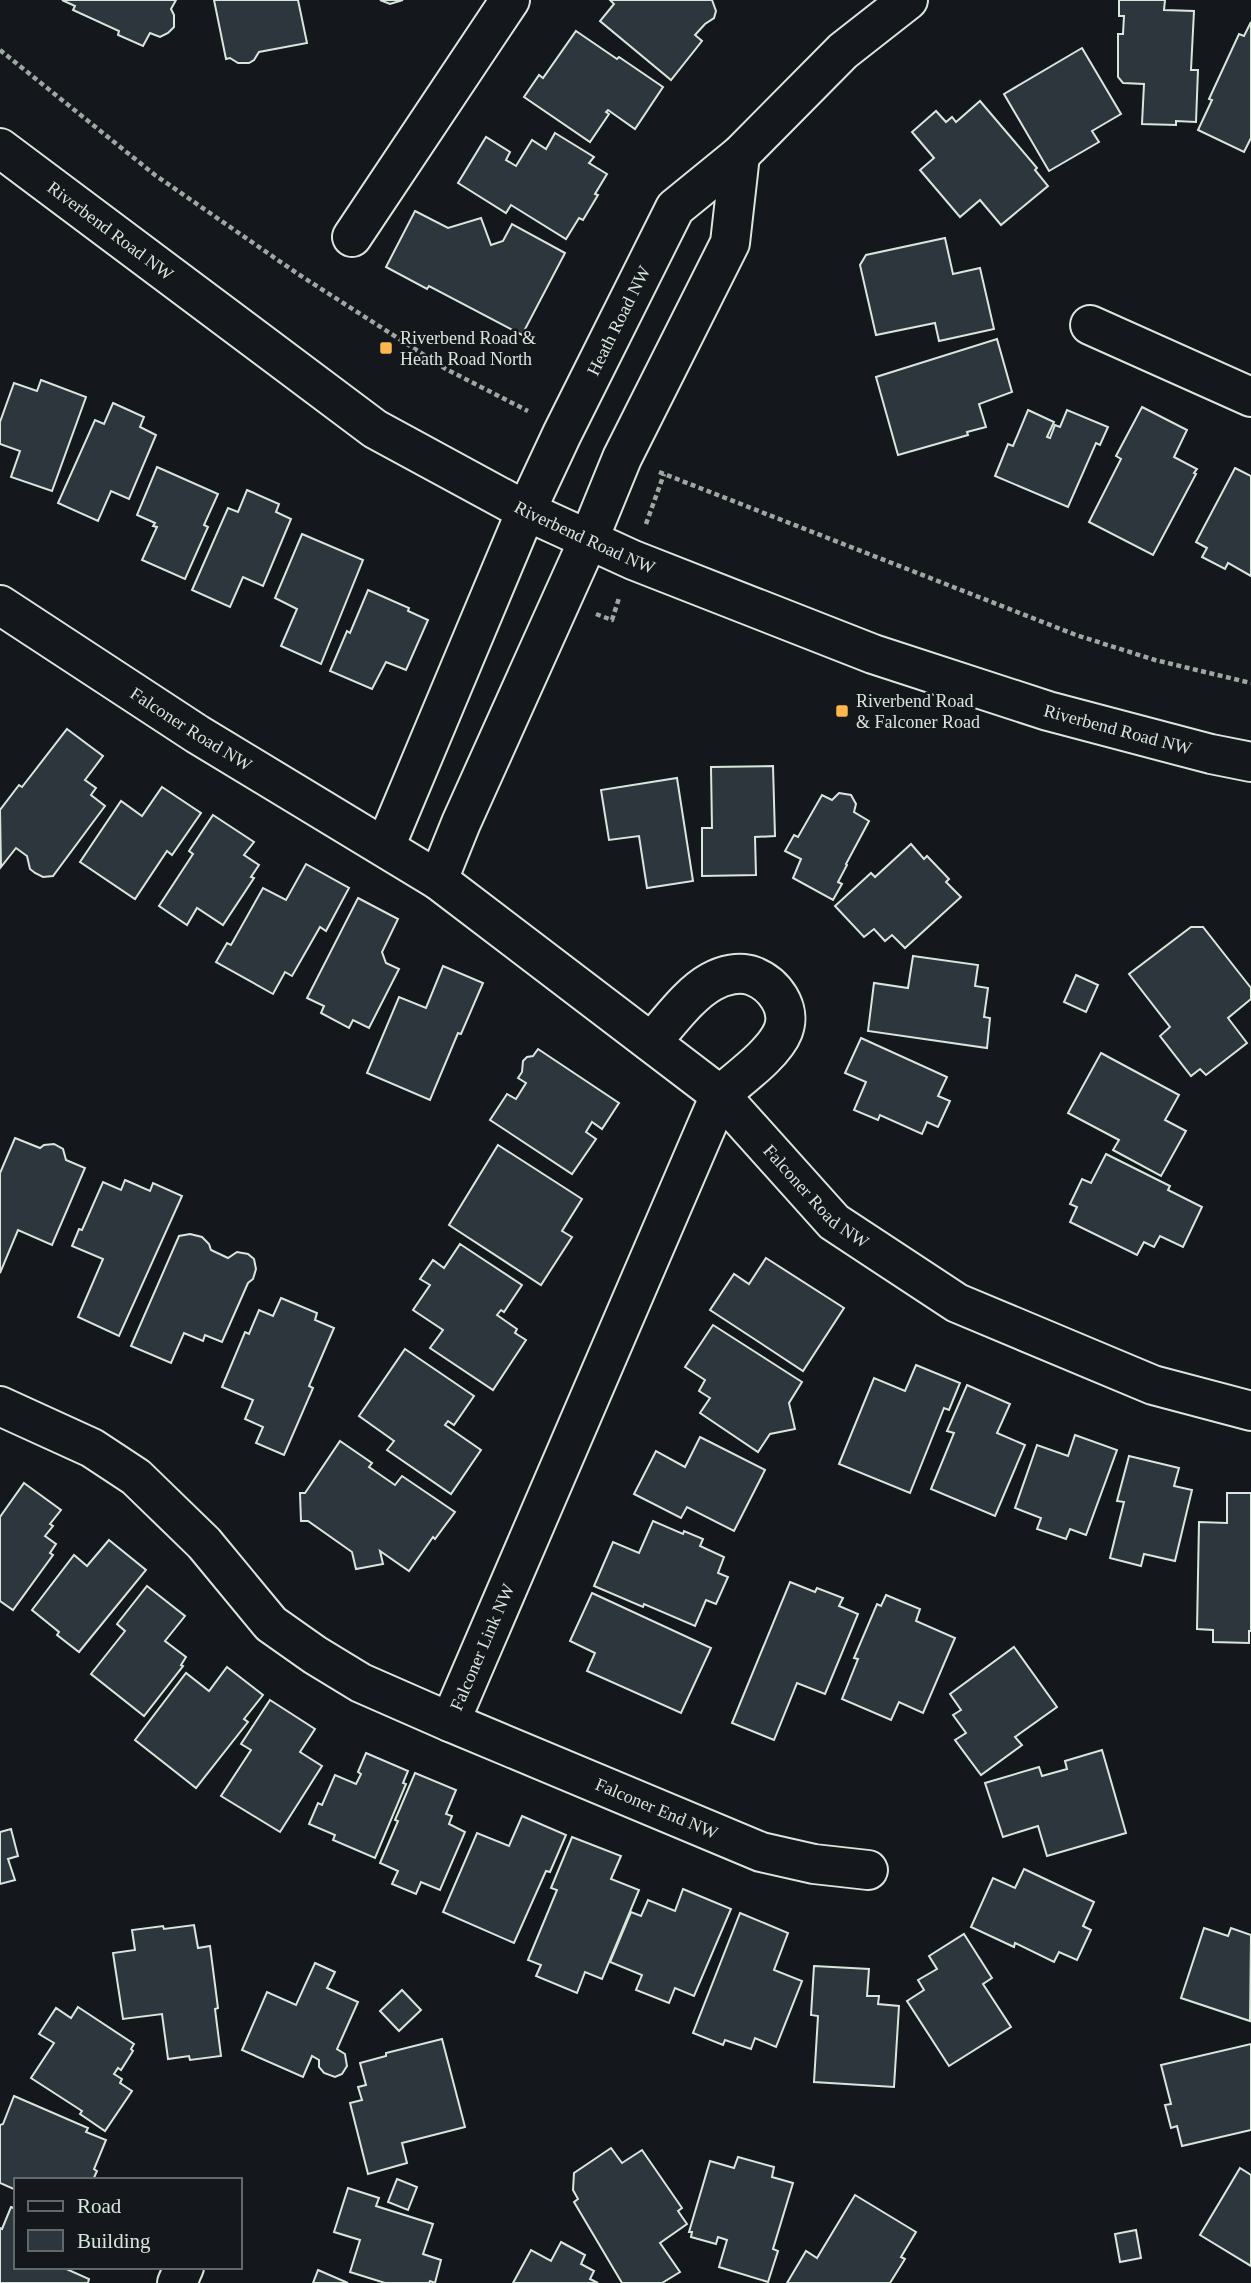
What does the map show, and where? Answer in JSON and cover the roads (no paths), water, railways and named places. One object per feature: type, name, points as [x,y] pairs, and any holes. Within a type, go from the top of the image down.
[{"type":"street","points":[[352,237],[510,0]]},
{"type":"street","name":"Heath Road NW","points":[[526,511],[676,208],[740,155],[843,51],[908,0]]},
{"type":"street","name":"Riverbend Road NW","points":[[0,148],[375,429],[526,511],[588,541],[873,653],[1073,717],[1251,762]]},
{"type":"street","points":[[438,880],[588,541],[622,457],[730,243],[740,155]]},
{"type":"street","points":[[1090,325],[1251,397]]},
{"type":"street","points":[[385,846],[526,511]]},
{"type":"street","name":"Falconer Road NW","points":[[0,605],[197,734],[438,880],[719,1095],[834,1222],[957,1303],[1153,1385],[1251,1411]]},
{"type":"street","points":[[651,1042],[710,982],[731,974],[752,976],[775,991],[785,1007],[784,1029],[774,1045],[719,1095]]},
{"type":"street","name":"Falconer Link NW","points":[[0,1406],[92,1448],[136,1477],[204,1543],[271,1624],[360,1683],[450,1722],[719,1095]]},
{"type":"street","name":"Falconer End NW","points":[[450,1722],[761,1853],[814,1864],[868,1870]]},
{"type":"place","name":"Riverbend Road & Heath Road North","points":[[386,348]]},
{"type":"place","name":"Riverbend Road & Falconer Road","points":[[842,711]]}]
